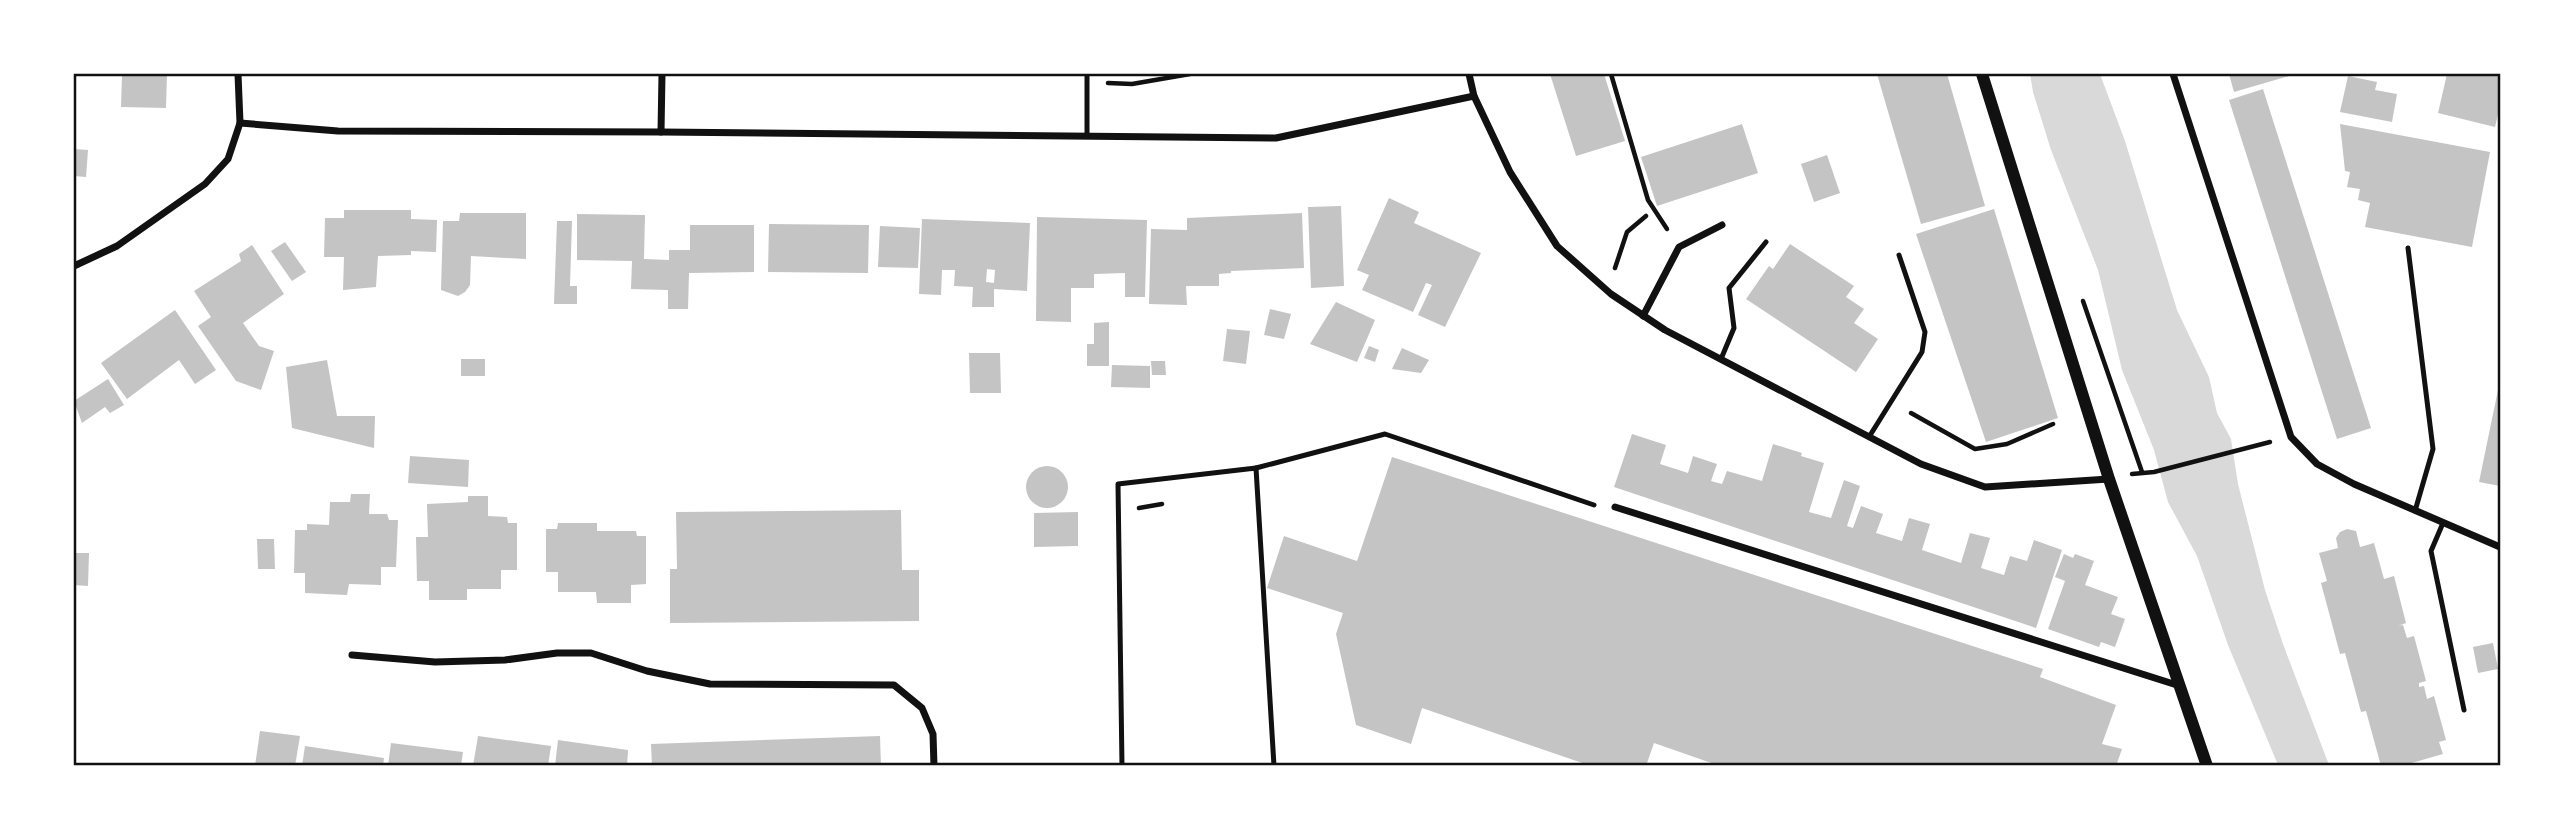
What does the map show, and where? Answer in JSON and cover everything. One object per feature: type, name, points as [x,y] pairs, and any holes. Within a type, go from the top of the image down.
[{"type":"street","points":[[74,266],[117,246],[205,184],[228,159],[240,123],[238,74]]},
{"type":"street","points":[[661,132],[662,74]]},
{"type":"street","points":[[1469,74],[1474,96],[1510,172],[1557,246],[1611,294],[1643,316],[1869,438],[1921,464],[1985,487],[2109,479]]},
{"type":"street","points":[[1982,74],[2109,479],[2207,765]]},
{"type":"street","points":[[2173,74],[2291,437],[2317,464],[2415,512],[2501,547]]},
{"type":"street","points":[[240,123],[338,131],[1276,138],[1474,96]]},
{"type":"street","points":[[1643,316],[1679,247],[1722,225]]},
{"type":"street","points":[[1615,507],[2181,686]]},
{"type":"street","points":[[352,655],[435,662],[592,653],[647,671],[710,684],[894,685],[922,708],[933,734],[934,765]]},
{"type":"lane","points":[[1087,74],[1087,136]]},
{"type":"lane","points":[[1721,359],[1734,328],[1730,288],[1766,242]]},
{"type":"lane","points":[[2408,248],[2432,449],[2415,512]]},
{"type":"lane","points":[[1869,438],[1922,352],[1925,332],[1899,255]]},
{"type":"lane","points":[[1122,765],[1118,484],[1256,468],[1385,435],[1594,505]]},
{"type":"lane","points":[[1256,468],[1274,765]]},
{"type":"lane","points":[[2443,523],[2431,551],[2464,710]]},
{"type":"path","points":[[1087,81],[1132,84],[1190,74]]},
{"type":"path","points":[[1611,74],[1648,200],[1679,247]]},
{"type":"path","points":[[1615,268],[1627,232],[1646,216]]},
{"type":"path","points":[[2116,393],[2142,472]]},
{"type":"path","points":[[1892,402],[1975,449],[2007,444],[2053,424]]},
{"type":"path","points":[[2154,472],[2262,444]]},
{"type":"path","points":[[1118,511],[1173,503]]},
{"type":"shaded area","points":[[2030,74],[2100,74],[2125,141],[2177,310],[2209,377],[2217,413],[2231,439],[2238,484],[2265,590],[2329,765],[2278,765],[2228,645],[2197,556],[2168,502],[2154,450],[2122,370],[2098,270],[2051,150]]},
{"type":"building","points":[[122,74],[167,74],[166,108],[121,107]]},
{"type":"building","points":[[1550,74],[1604,74],[1625,141],[1576,156]]},
{"type":"building","points":[[1877,74],[1947,74],[1985,206],[1921,224]]},
{"type":"building","points":[[2229,74],[2296,74],[2234,92]]},
{"type":"building","points":[[2447,74],[2500,74],[2500,106],[2495,127],[2438,113]]},
{"type":"building","points":[[2348,76],[2377,82],[2375,90],[2397,94],[2392,122],[2340,112]]},
{"type":"building","points":[[2263,89],[2371,428],[2337,439],[2229,100]]},
{"type":"building","points":[[1742,124],[1758,173],[1657,206],[1641,157]]},
{"type":"building","points":[[2340,124],[2490,152],[2472,247],[2365,227],[2370,203],[2358,200],[2360,189],[2347,187],[2350,172],[2345,171]]},
{"type":"building","points":[[74,149],[88,150],[86,177],[74,176]]},
{"type":"building","points":[[1827,155],[1840,193],[1814,202],[1801,164]]},
{"type":"building","points":[[1389,198],[1419,212],[1414,223],[1481,253],[1445,327],[1418,315],[1432,285],[1426,283],[1413,312],[1362,290],[1369,275],[1357,270]]},
{"type":"building","points":[[1341,206],[1344,286],[1311,288],[1308,207]]},
{"type":"building","points":[[1994,209],[2058,418],[1986,442],[1916,234]]},
{"type":"building","points":[[344,210],[411,210],[411,219],[437,220],[436,252],[411,251],[411,255],[378,256],[376,287],[343,290],[344,257],[324,257],[325,218],[344,218]]},
{"type":"building","points":[[460,213],[526,213],[526,259],[471,256],[470,285],[458,296],[441,290],[443,221],[459,221]]},
{"type":"building","points":[[1302,213],[1304,268],[1231,271],[1219,274],[1219,286],[1186,286],[1187,305],[1149,304],[1151,229],[1187,230],[1187,218]]},
{"type":"building","points":[[577,214],[645,215],[644,259],[669,260],[669,250],[690,250],[690,225],[754,225],[754,272],[689,273],[688,309],[668,309],[668,290],[631,289],[632,261],[577,260]]},
{"type":"building","points":[[1037,217],[1147,220],[1145,297],[1125,297],[1125,273],[1094,274],[1094,288],[1071,288],[1071,322],[1036,321]]},
{"type":"building","points":[[922,219],[1030,223],[1027,291],[994,289],[994,307],[972,307],[973,287],[954,286],[955,270],[942,270],[941,295],[919,294]],"holes":[[[987,269],[995,270],[994,283],[986,282]]]},
{"type":"building","points":[[557,221],[572,221],[570,286],[577,286],[577,304],[554,304]]},
{"type":"building","points":[[769,224],[869,225],[868,273],[768,272]]},
{"type":"building","points":[[880,226],[920,228],[918,268],[878,267]]},
{"type":"building","points":[[285,242],[306,272],[292,281],[271,251]]},
{"type":"building","points":[[1790,244],[1854,286],[1846,297],[1864,309],[1854,323],[1878,339],[1856,372],[1746,299],[1769,266],[1773,269]]},
{"type":"building","points":[[252,245],[284,294],[243,323],[259,346],[274,351],[261,390],[236,381],[198,326],[211,317],[194,291],[241,261],[239,254]]},
{"type":"building","points":[[1336,302],[1375,320],[1357,362],[1310,344]]},
{"type":"building","points":[[1270,309],[1291,314],[1284,339],[1264,335]]},
{"type":"building","points":[[175,310],[216,370],[195,384],[179,360],[127,399],[101,363]]},
{"type":"building","points":[[1109,322],[1109,366],[1087,366],[1087,344],[1094,344],[1094,323]]},
{"type":"building","points":[[1227,329],[1250,331],[1246,364],[1223,361]]},
{"type":"building","points":[[1369,346],[1379,350],[1375,362],[1364,358]]},
{"type":"building","points":[[1402,348],[1429,360],[1421,373],[1392,369]]},
{"type":"building","points":[[969,353],[1000,353],[1001,393],[970,393]]},
{"type":"building","points":[[461,359],[485,359],[485,376],[461,376]]},
{"type":"building","points":[[327,360],[337,416],[375,416],[374,448],[292,428],[286,367]]},
{"type":"building","points":[[1151,361],[1165,361],[1166,375],[1152,375]]},
{"type":"building","points":[[1112,365],[1150,366],[1150,388],[1111,387]]},
{"type":"building","points":[[108,379],[124,405],[110,413],[105,407],[82,423],[74,401]]},
{"type":"building","points":[[2500,385],[2500,486],[2479,482]]},
{"type":"building","points":[[1632,434],[1666,445],[1660,464],[1688,473],[1693,456],[1717,464],[1711,481],[1722,484],[1727,471],[1762,481],[1773,444],[1802,453],[1801,456],[1824,463],[1809,512],[1831,518],[1844,480],[1860,486],[1847,526],[1853,528],[1861,506],[1883,514],[1876,533],[1902,541],[1909,518],[1930,524],[1922,550],[1961,563],[1970,533],[1990,538],[1981,568],[2004,575],[2010,556],[2027,561],[2034,540],[2062,550],[2036,628],[1614,487]]},
{"type":"building","points":[[410,456],[469,460],[468,487],[408,483]]},
{"type":"building","points":[[1392,457],[2043,669],[2040,677],[2116,705],[2102,744],[2122,749],[2116,766],[1720,766],[1654,743],[1646,766],[1591,766],[1422,708],[1411,744],[1356,725],[1336,634],[1343,613],[1267,588],[1284,536],[1357,561]]},
{"type":"building","points":[[1047,466],[1062,472],[1068,487],[1062,502],[1047,508],[1032,502],[1026,487],[1032,472]]},
{"type":"building","points":[[351,494],[370,494],[369,514],[387,514],[389,520],[398,520],[396,567],[381,567],[381,585],[349,584],[347,595],[305,593],[305,573],[294,573],[295,530],[307,530],[307,524],[329,525],[330,502],[350,502]]},
{"type":"building","points":[[468,496],[488,496],[488,516],[507,517],[508,523],[517,523],[517,570],[501,570],[501,589],[467,589],[467,600],[429,600],[429,581],[417,581],[416,537],[428,537],[427,504],[468,502]]},
{"type":"building","points":[[901,510],[902,570],[919,570],[919,621],[670,623],[670,569],[677,569],[676,512]]},
{"type":"building","points":[[1078,512],[1078,546],[1034,547],[1034,513]]},
{"type":"building","points":[[558,523],[597,523],[597,531],[636,531],[637,536],[646,536],[646,584],[631,585],[631,603],[597,603],[596,592],[558,592],[558,572],[546,572],[546,529],[557,529]]},
{"type":"building","points":[[2347,529],[2356,531],[2360,547],[2374,543],[2384,579],[2394,576],[2406,623],[2398,626],[2403,625],[2407,638],[2414,636],[2426,681],[2419,683],[2419,687],[2424,686],[2427,699],[2434,696],[2446,740],[2439,742],[2443,754],[2401,766],[2381,766],[2366,711],[2361,712],[2345,653],[2340,654],[2321,583],[2327,581],[2319,553],[2338,548],[2336,538],[2340,532]]},
{"type":"building","points":[[257,539],[274,539],[275,569],[258,569]]},
{"type":"building","points":[[74,553],[89,553],[88,586],[74,585]]},
{"type":"building","points":[[2064,554],[2073,558],[2075,554],[2094,561],[2085,585],[2118,597],[2111,614],[2125,619],[2115,647],[2101,642],[2099,647],[2048,629],[2065,581],[2055,577]]},
{"type":"building","points":[[2493,643],[2498,669],[2478,673],[2473,647]]},
{"type":"building","points":[[260,731],[300,736],[295,766],[255,766]]},
{"type":"building","points":[[478,736],[551,746],[548,766],[473,766]]},
{"type":"building","points":[[880,736],[881,766],[652,766],[651,744]]},
{"type":"building","points":[[558,740],[628,750],[627,766],[555,766]]},
{"type":"building","points":[[391,743],[463,752],[461,766],[388,766]]},
{"type":"building","points":[[305,746],[384,758],[383,766],[302,766]]}]
